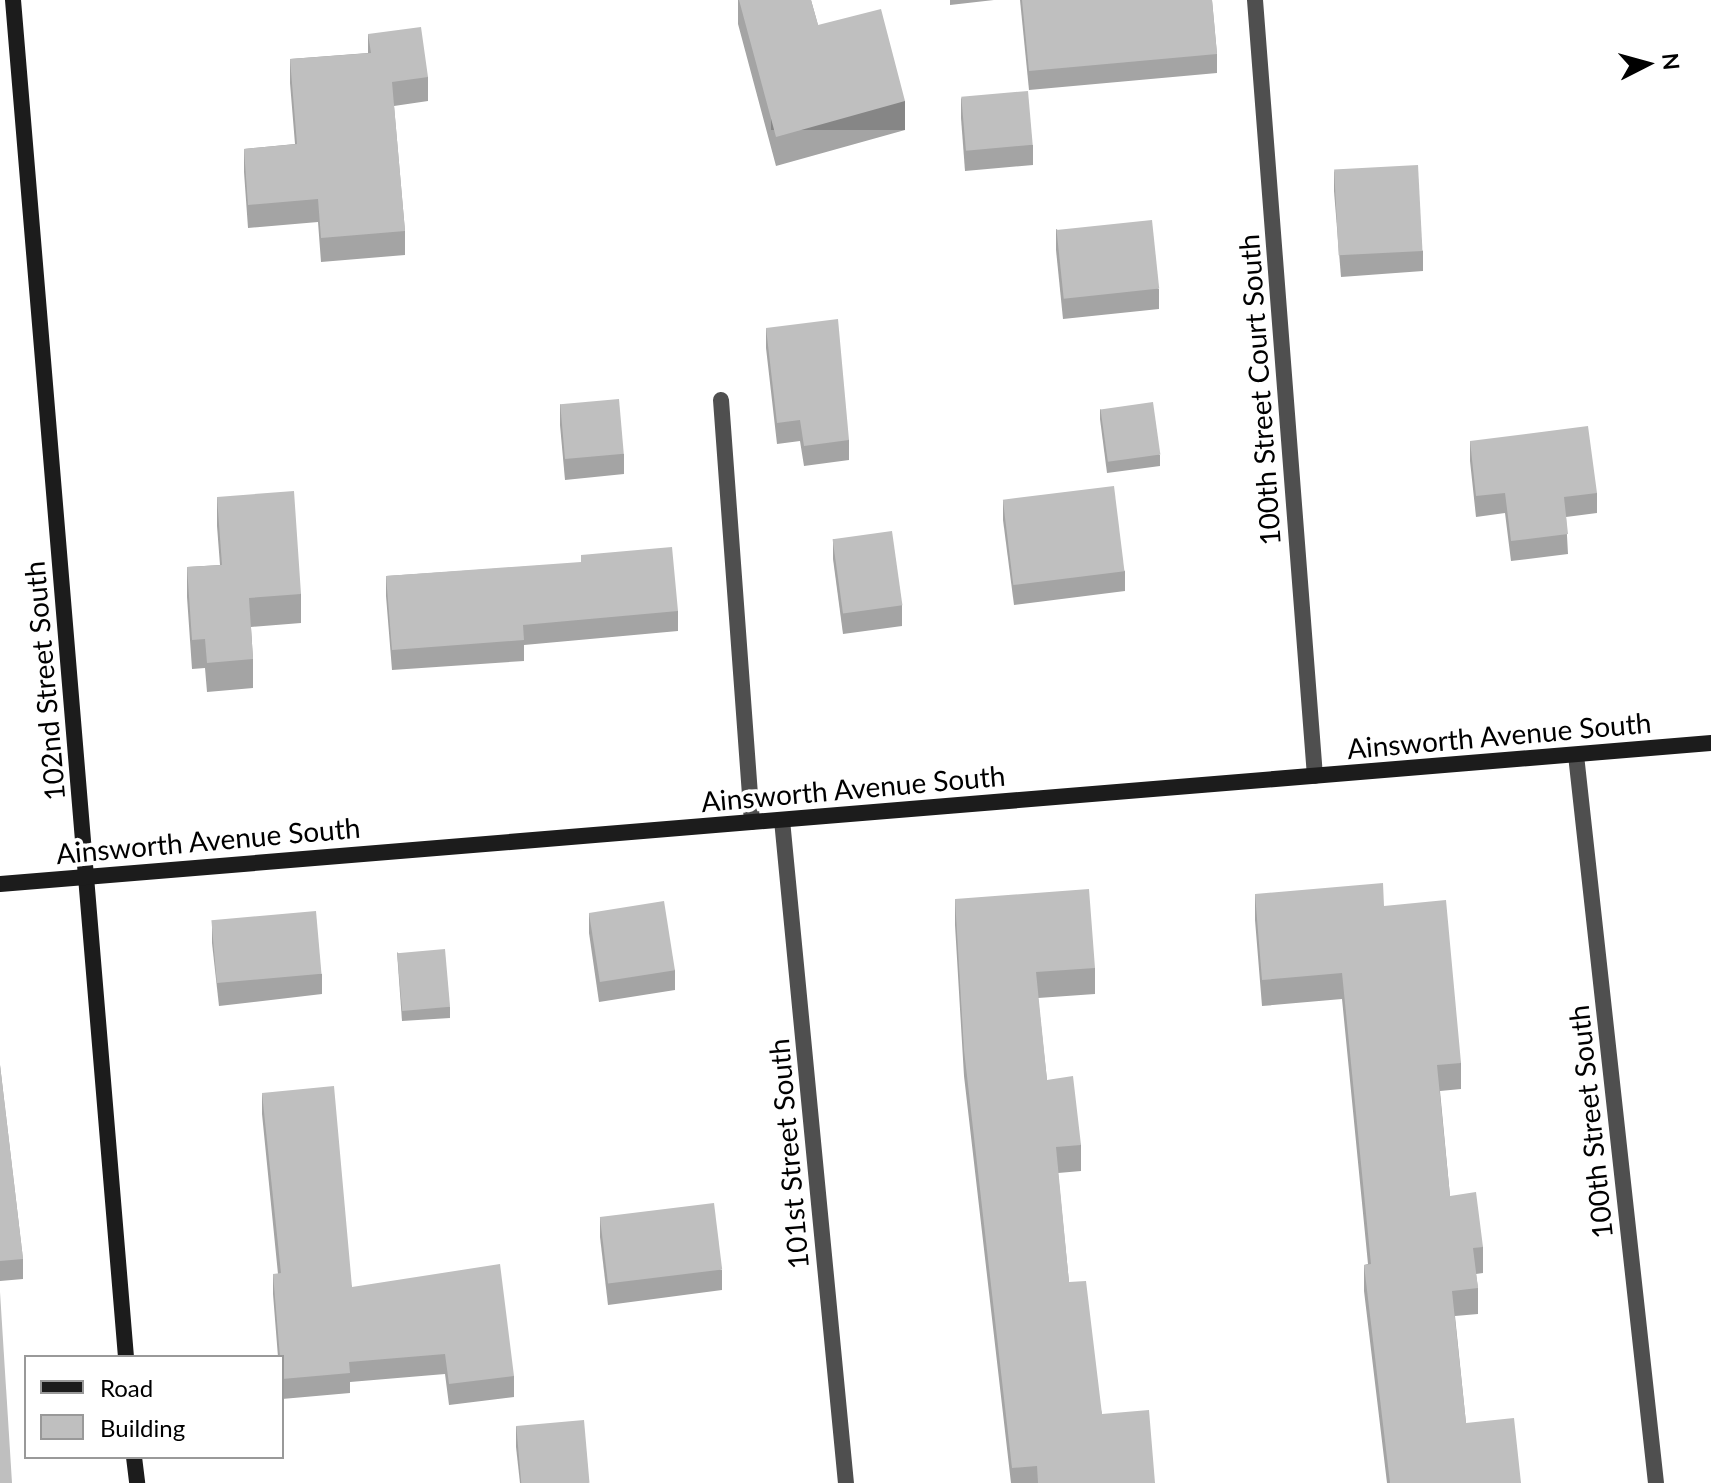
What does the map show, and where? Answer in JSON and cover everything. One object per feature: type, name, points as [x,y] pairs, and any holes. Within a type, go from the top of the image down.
[{"type":"street","name":"102nd Street South","points":[[13,0],[126,1355]]},
{"type":"street","name":"100th Street Court South","points":[[1255,0],[1315,776]]},
{"type":"street","points":[[721,400],[752,822]]},
{"type":"street","name":"Ainsworth Avenue South","points":[[0,884],[1711,743]]},
{"type":"street","name":"100th Street South","points":[[1576,755],[1656,1483]]},
{"type":"street","name":"101st Street South","points":[[782,820],[846,1483]]},
{"type":"street","points":[[134,1459],[137,1483]]},
{"type":"building","points":[[739,0],[811,0],[818,25],[881,9],[905,101],[776,137]]},
{"type":"building","points":[[1022,0],[1212,0],[1217,54],[1029,71]]},
{"type":"building","points":[[421,27],[428,77],[392,82],[405,231],[321,238],[318,199],[248,205],[244,149],[297,144],[290,59],[371,53],[368,34]]},
{"type":"building","points":[[1028,91],[1033,145],[966,151],[961,97]]},
{"type":"building","points":[[1418,165],[1423,251],[1339,255],[1334,169]]},
{"type":"building","points":[[1152,220],[1159,289],[1064,299],[1057,230]]},
{"type":"building","points":[[838,319],[849,440],[804,446],[800,420],[777,423],[766,328]]},
{"type":"building","points":[[619,399],[624,454],[565,459],[560,404]]},
{"type":"building","points":[[1153,402],[1160,454],[1108,462],[1101,409]]},
{"type":"building","points":[[1588,426],[1597,493],[1564,497],[1568,534],[1511,541],[1505,493],[1476,496],[1470,441]]},
{"type":"building","points":[[1114,486],[1124,571],[1013,585],[1003,500]]},
{"type":"building","points":[[294,491],[301,594],[249,598],[253,659],[207,663],[205,639],[192,640],[187,567],[222,565],[217,497]]},
{"type":"building","points":[[892,531],[902,605],[843,614],[833,539]]},
{"type":"building","points":[[672,547],[678,611],[523,625],[524,640],[392,650],[386,576],[581,562],[581,555]]},
{"type":"building","points":[[1383,883],[1384,906],[1446,900],[1461,1063],[1437,1065],[1450,1196],[1476,1192],[1483,1247],[1473,1248],[1478,1288],[1452,1291],[1466,1423],[1514,1418],[1521,1483],[1390,1483],[1364,1265],[1371,1264],[1342,973],[1262,980],[1255,894]]},
{"type":"building","points":[[1089,889],[1095,968],[1036,972],[1047,1080],[1073,1076],[1081,1145],[1056,1147],[1069,1282],[1086,1281],[1102,1414],[1149,1410],[1155,1483],[1038,1483],[1037,1466],[1012,1468],[964,1050],[955,899]]},
{"type":"building","points":[[664,901],[675,970],[600,982],[589,913]]},
{"type":"building","points":[[316,911],[321,974],[217,983],[211,920]]},
{"type":"building","points":[[445,949],[450,1007],[402,1011],[397,953]]},
{"type":"building","points":[[0,1065],[23,1259],[0,1261]]},
{"type":"building","points":[[334,1086],[352,1287],[500,1264],[514,1376],[449,1384],[445,1354],[349,1362],[350,1373],[284,1379],[284,1355],[280,1355],[273,1274],[281,1273],[262,1093]]},
{"type":"building","points":[[714,1203],[722,1270],[608,1284],[600,1217]]},
{"type":"building","points":[[0,1292],[12,1483],[0,1483]]},
{"type":"building","points":[[584,1420],[589,1483],[521,1483],[516,1426]]}]
